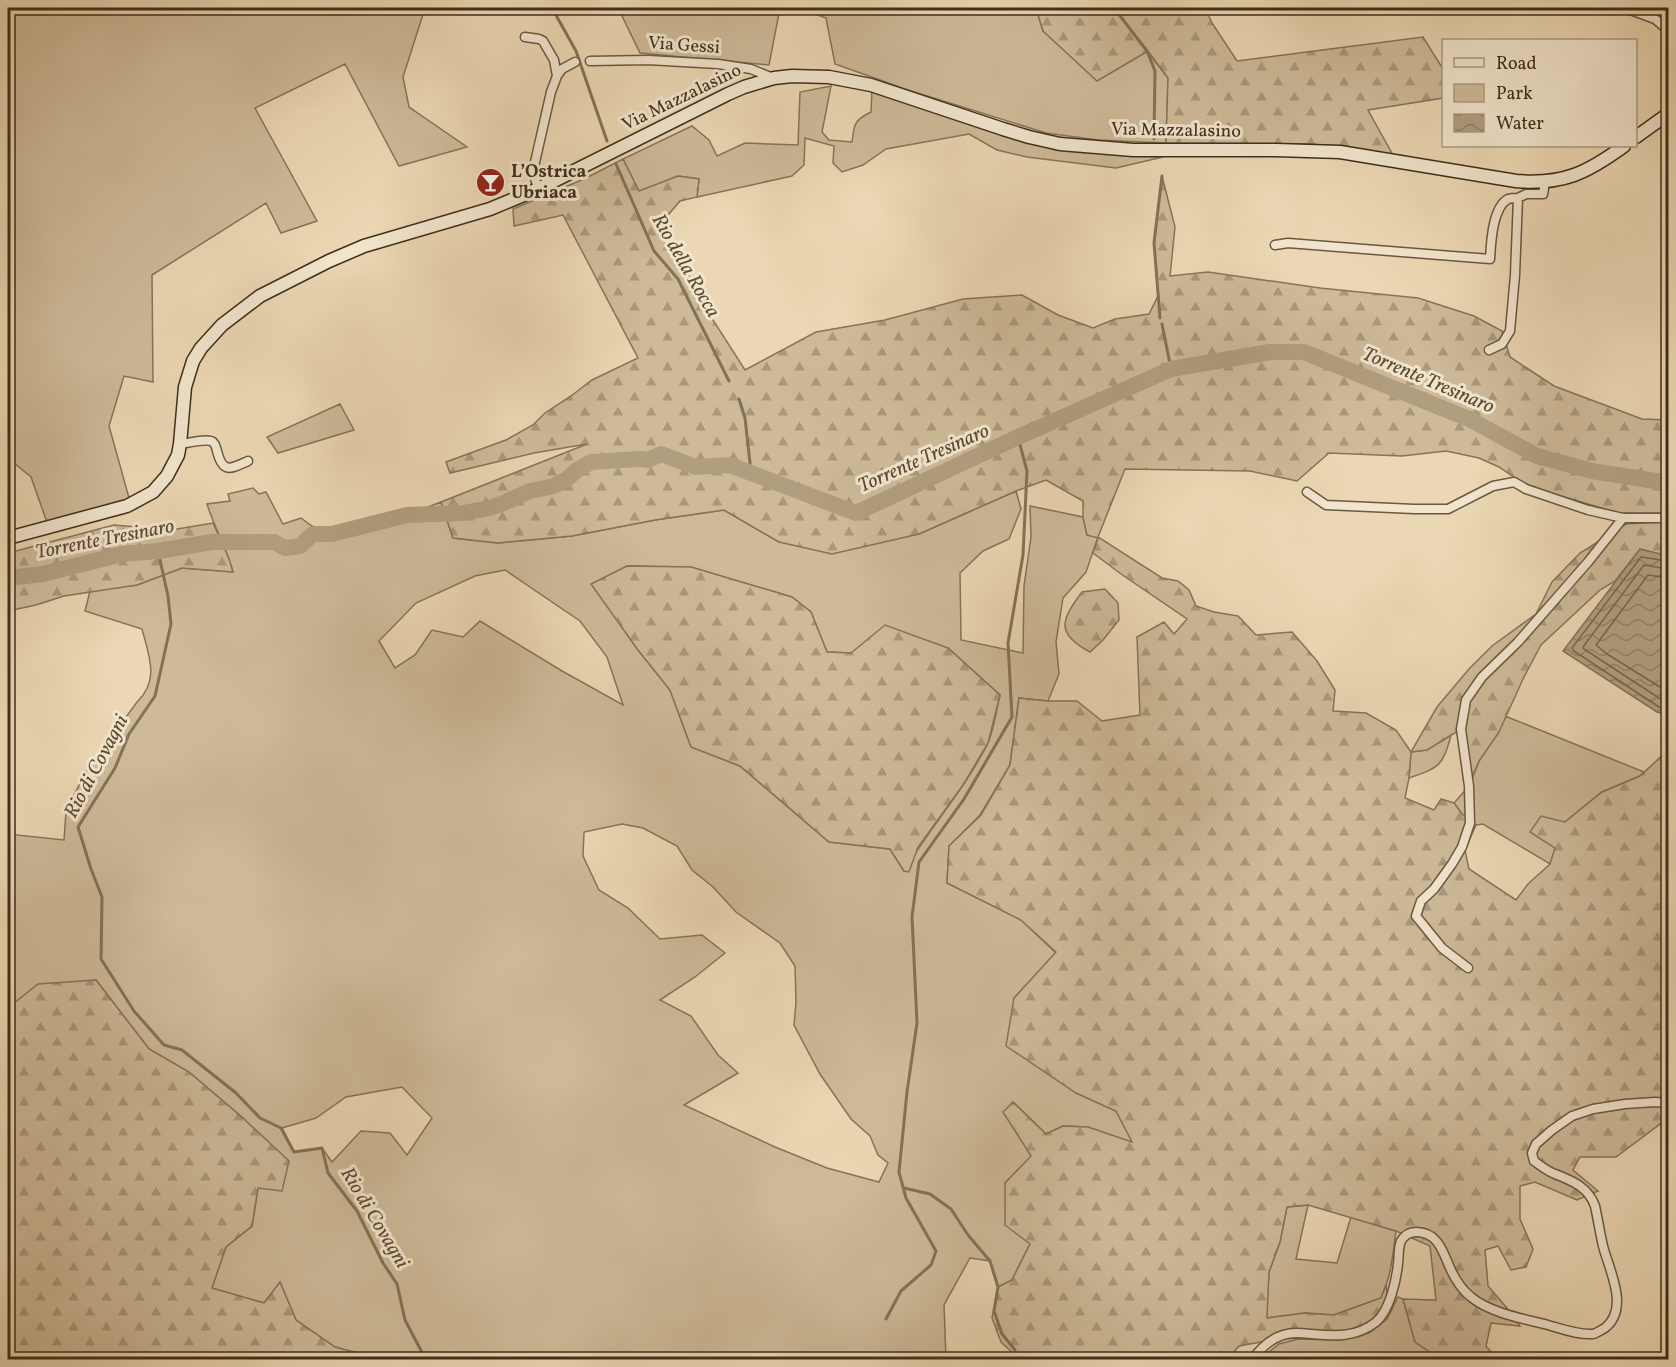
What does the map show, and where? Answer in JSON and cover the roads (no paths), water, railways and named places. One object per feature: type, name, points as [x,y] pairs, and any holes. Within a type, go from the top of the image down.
[{"type":"main road","name":"Via Mazzalasino","points":[[8,538],[103,514],[136,502],[153,492],[174,465],[180,444],[185,387],[193,361],[201,348],[222,325],[260,297],[364,246],[490,209],[538,189],[728,94],[774,78],[829,76],[871,85],[1012,132],[1070,145],[1133,150],[1340,152],[1516,181],[1545,182],[1566,178],[1589,169],[1622,147]]},
{"type":"main road","points":[[1637,136],[1668,114]]},
{"type":"street","points":[[1625,8],[1655,19],[1668,30]]},
{"type":"street","points":[[525,37],[543,41],[554,60],[557,75]]},
{"type":"street","name":"Via Gessi","points":[[591,61],[648,60],[718,64],[751,69],[774,78]]},
{"type":"street","points":[[538,189],[533,171],[551,92],[557,75],[562,69],[575,62]]},
{"type":"street","points":[[1275,245],[1288,243],[1490,259],[1494,224],[1501,207],[1509,199],[1526,194],[1543,194],[1545,182]]},
{"type":"street","points":[[1489,350],[1502,344],[1510,331],[1518,198]]},
{"type":"street","points":[[180,444],[207,440],[213,442],[226,468],[231,469],[248,461]]},
{"type":"street","points":[[1307,492],[1326,505],[1414,509],[1448,508],[1493,486],[1514,482],[1526,489],[1588,510],[1623,518],[1668,518]]},
{"type":"street","points":[[1468,968],[1442,948],[1416,916],[1420,901],[1434,889],[1452,864],[1470,823],[1469,786],[1461,729],[1466,700],[1482,677],[1518,642],[1623,518]]},
{"type":"street","points":[[1252,1359],[1265,1345],[1282,1335],[1294,1333],[1349,1335],[1377,1321],[1386,1309],[1394,1286],[1401,1242],[1405,1236],[1415,1232],[1428,1233],[1438,1243],[1446,1254],[1458,1283],[1473,1299],[1498,1310],[1562,1329],[1593,1334],[1608,1326],[1614,1317],[1617,1298],[1595,1206],[1581,1186],[1534,1161],[1533,1148],[1552,1130],[1582,1112],[1643,1102],[1668,1103]]},
{"type":"water","points":[[1640,549],[1668,556],[1668,715],[1657,712],[1563,651]]},
{"type":"waterway","name":"Rio della Rocca","points":[[552,8],[576,51],[607,141]]},
{"type":"waterway","points":[[1114,8],[1147,51],[1155,71],[1154,139]]},
{"type":"waterway","name":"Rio della Rocca","points":[[616,164],[654,251],[678,279],[729,381]]},
{"type":"waterway","points":[[1160,318],[1154,243],[1162,176]]},
{"type":"waterway","points":[[1162,324],[1171,369]]},
{"type":"waterway","name":"Torrente Tresinaro","points":[[8,578],[43,574],[122,554],[212,542],[274,542],[285,548],[300,546],[313,534],[332,534],[407,515],[463,513],[490,508],[530,491],[554,486],[591,462],[648,460],[661,454],[696,467],[730,465],[856,513],[1171,369],[1270,352],[1304,352],[1469,419],[1537,456],[1592,471],[1668,483]]},
{"type":"waterway","name":"Rio della Rocca","points":[[739,399],[745,418],[751,472]]},
{"type":"waterway","points":[[886,1319],[901,1291],[931,1265],[936,1251],[906,1198],[899,1172],[917,1023],[912,917],[919,862],[964,799],[1012,717],[1008,643],[1023,555],[1027,471],[1018,437]]},
{"type":"waterway","name":"Rio di Covagni","points":[[158,551],[168,596],[171,624],[155,696],[129,734],[115,768],[78,827],[102,897],[101,959],[134,1011],[164,1045],[182,1050],[236,1093],[260,1118],[281,1128],[294,1152],[322,1148],[328,1173],[357,1211],[383,1263],[397,1284],[405,1320],[426,1360]]},
{"type":"waterway","points":[[904,1188],[930,1194],[951,1209],[968,1235],[990,1261],[998,1287],[994,1311],[1002,1334],[1015,1350]]},
{"type":"place","name":"L’Ostrica Ubriaca","points":[[490,182]]}]
